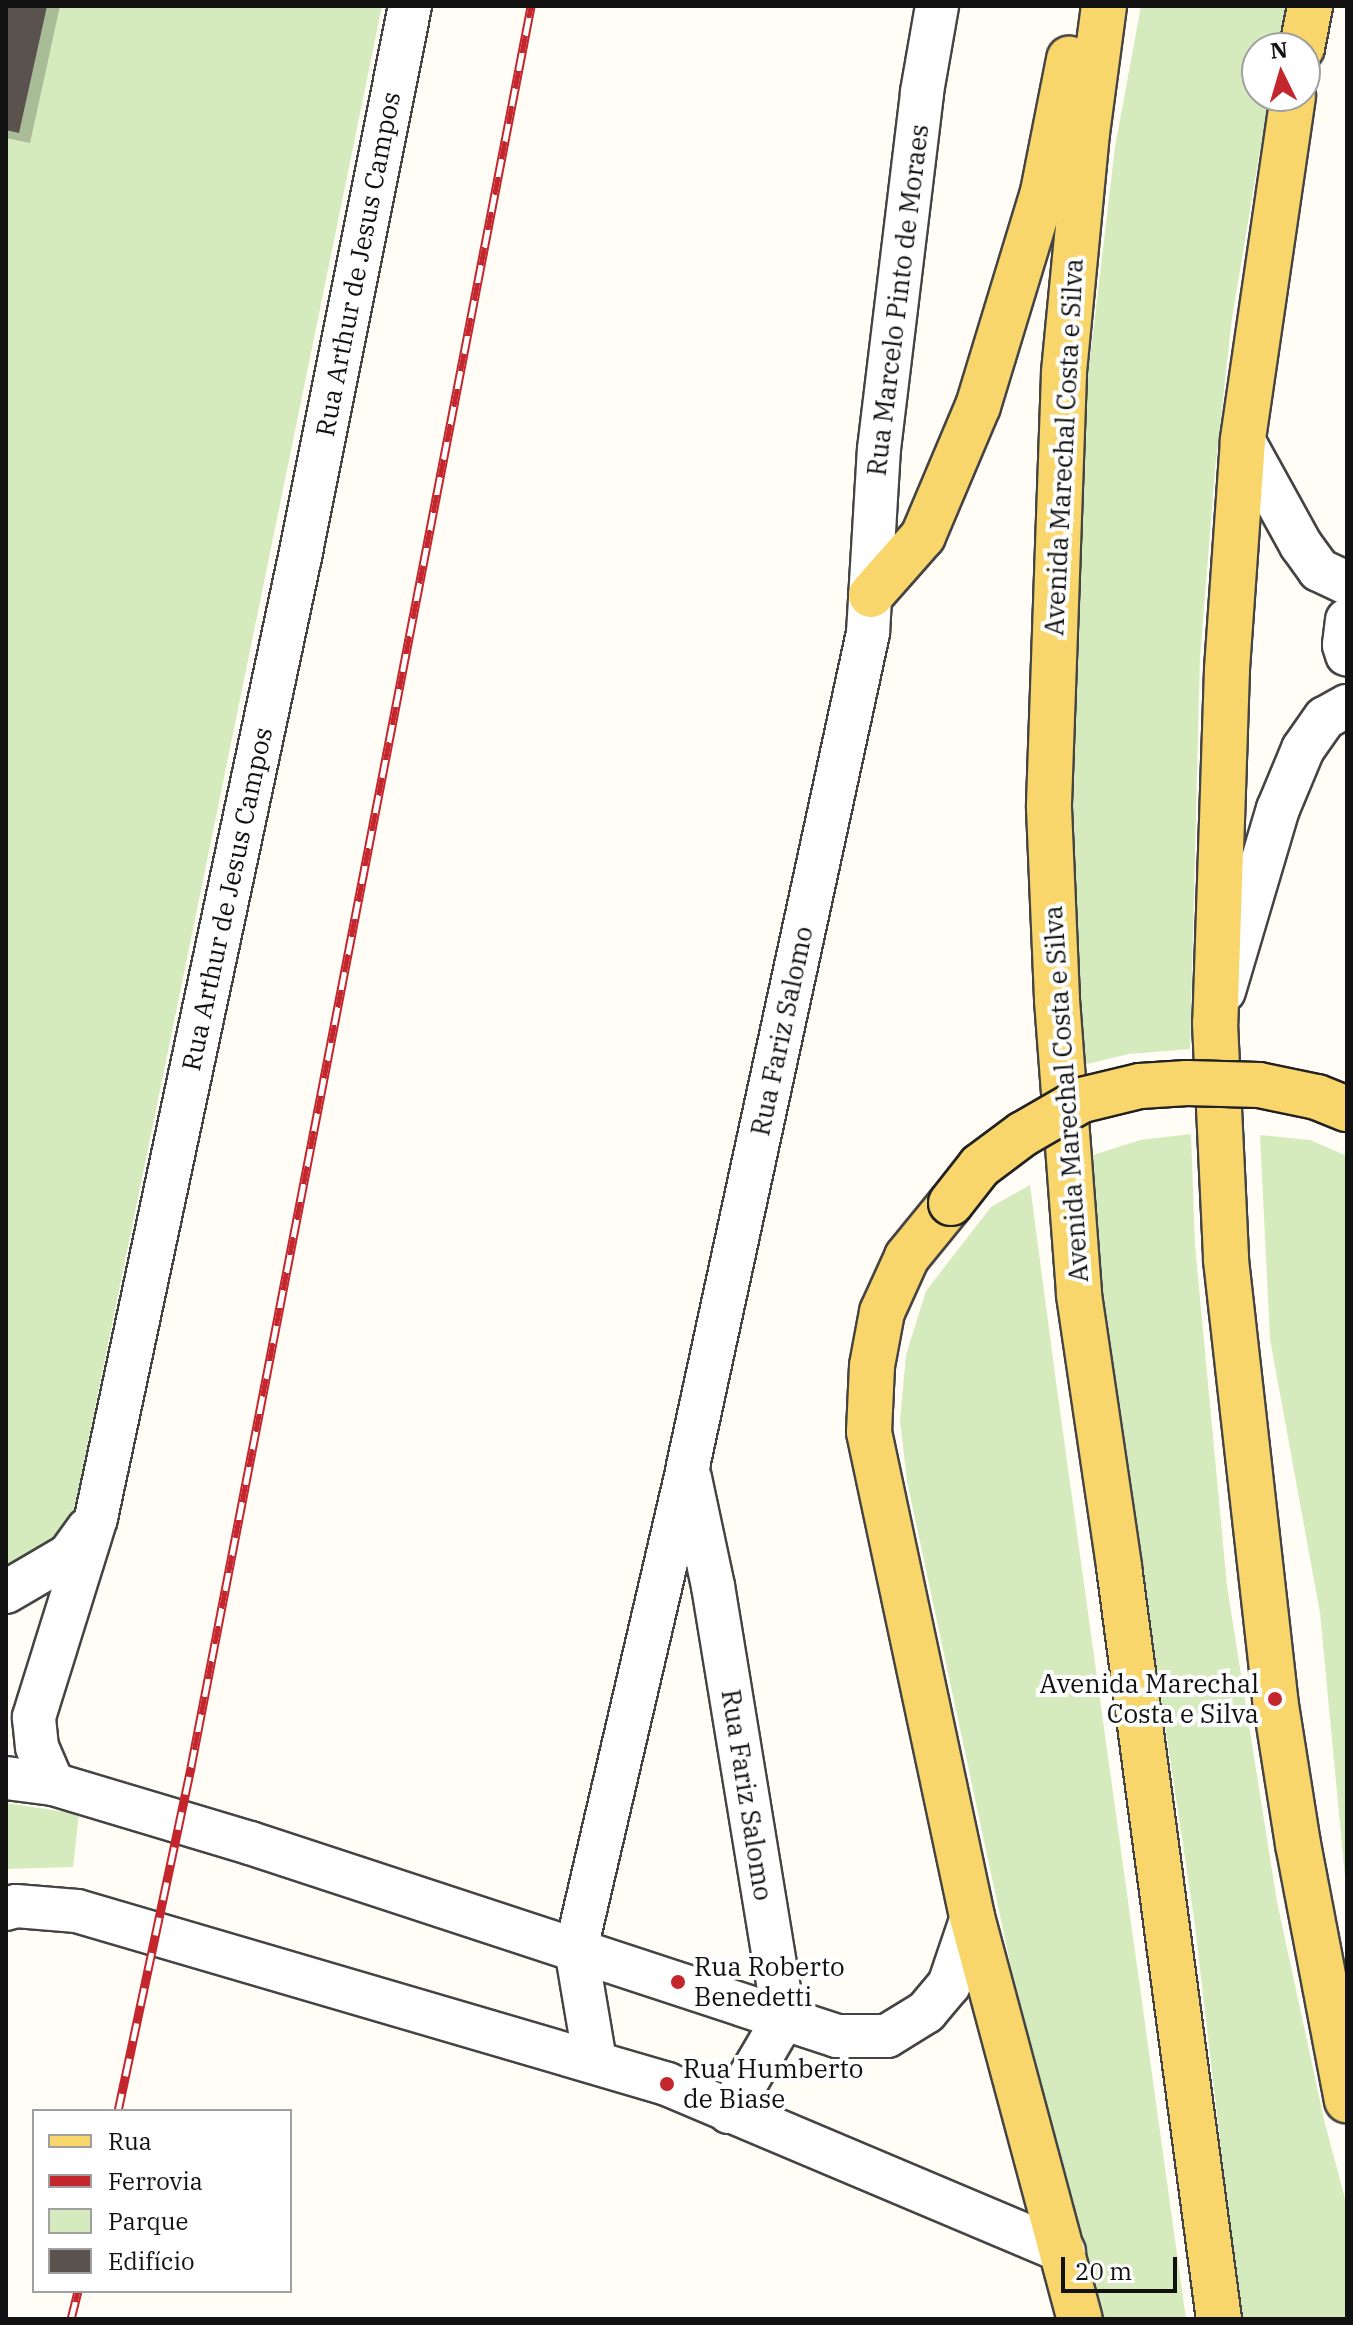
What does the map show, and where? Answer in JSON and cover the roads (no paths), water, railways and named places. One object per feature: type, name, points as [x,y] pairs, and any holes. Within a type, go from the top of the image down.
[{"type":"main road","points":[[871,595],[923,536],[978,406],[1043,192],[1080,6]]},
{"type":"main road","name":"Avenida Marechal Costa e Silva","points":[[1104,6],[1087,133],[1064,374],[1049,808],[1057,1000],[1079,1295],[1119,1567],[1219,2319]]},
{"type":"main road","points":[[1305,32],[1310,6]]},
{"type":"main road","points":[[1291,112],[1243,440],[1227,670],[1215,1023],[1226,1260],[1275,1699],[1304,1876],[1347,2100]]},
{"type":"main road","points":[[1080,2319],[972,1917],[869,1432],[872,1366],[882,1312],[907,1257],[980,1166],[1023,1134],[1082,1100],[1140,1086],[1187,1083],[1259,1085],[1317,1097],[1347,1109]]},
{"type":"street","name":"Rua Arthur de Jesus Campos","points":[[53,1784],[37,1747],[34,1717],[96,1518],[300,557],[410,6]]},
{"type":"street","name":"Rua Marcelo Pinto de Moraes","points":[[871,595],[879,449],[922,92],[937,6]]},
{"type":"street","points":[[1243,440],[1301,545],[1319,570],[1347,583]]},
{"type":"street","name":"Rua Fariz Salomo","points":[[595,2061],[576,1949],[688,1466],[868,633],[871,595]]},
{"type":"street","points":[[1347,620],[1344,645],[1347,655]]},
{"type":"street","points":[[1215,1023],[1283,797],[1303,749],[1325,718],[1347,706]]},
{"type":"street","name":"Rua Fariz Salomo","points":[[688,1466],[713,1586],[784,2018]]},
{"type":"street","points":[[6,1592],[69,1555],[96,1518]]},
{"type":"street","points":[[6,1778],[53,1784],[250,1843],[837,2036],[887,2036],[926,2012],[949,1985],[972,1917]]},
{"type":"street","points":[[6,1909],[16,1906],[77,1911],[353,1995],[595,2061],[667,2084],[1064,2252]]},
{"type":"street","points":[[729,2112],[784,2018]]},
{"type":"railway","points":[[118,2109],[191,1767],[531,6]]},
{"type":"railway","points":[[71,2319],[78,2293]]},
{"type":"place","name":"Avenida Marechal Costa e Silva","points":[[1275,1699]]},
{"type":"place","name":"Rua Roberto Benedetti","points":[[678,1982]]},
{"type":"place","name":"Rua Humberto de Biase","points":[[667,2084]]}]
